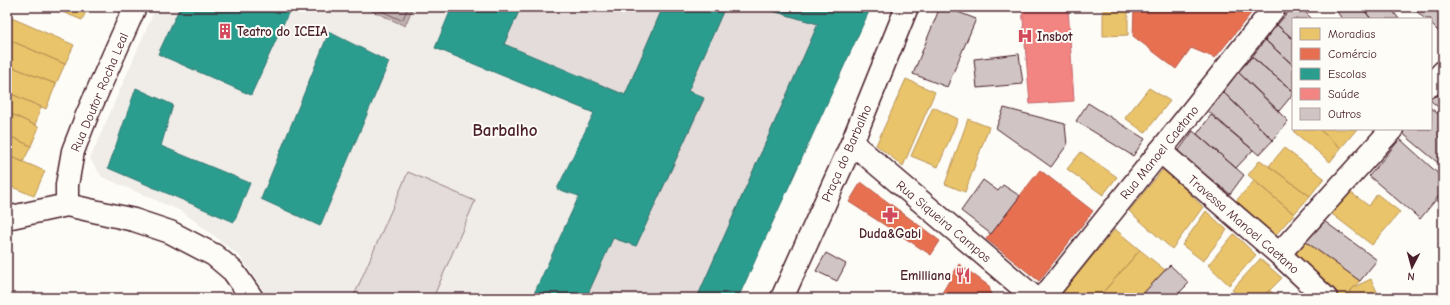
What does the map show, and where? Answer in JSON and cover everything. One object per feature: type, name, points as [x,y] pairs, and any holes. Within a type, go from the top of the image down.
[{"type":"street","name":"Rua Doutor Rocha Leal","points":[[67,205],[67,185],[73,151],[87,115],[135,7]]},
{"type":"street","name":"Praça do Barbalho","points":[[782,298],[852,143],[907,7]]},
{"type":"street","name":"Rua Manoel Caetano","points":[[1043,298],[1275,7]]},
{"type":"street","points":[[1432,85],[1443,72]]},
{"type":"street","points":[[1279,254],[1391,130]]},
{"type":"street","name":"Rua Siqueira Campos","points":[[852,143],[1036,298]]},
{"type":"street","name":"Travessa Manoel Caetano","points":[[1160,151],[1279,254],[1326,298]]},
{"type":"street","points":[[7,218],[67,205],[134,220],[170,232],[214,255],[233,271],[252,298]]},
{"type":"shaded area","points":[[156,7],[452,7],[435,48],[594,113],[557,189],[579,196],[613,238],[586,298],[268,298],[240,256],[183,212],[102,177],[90,159]]},
{"type":"shaded area","points":[[521,7],[663,7],[625,95],[599,84],[594,113],[492,70]]},
{"type":"shaded area","points":[[725,7],[759,7],[818,24],[697,298],[586,298],[613,238],[636,246],[704,99],[688,91]]},
{"type":"shaded area","points":[[408,172],[475,201],[433,298],[353,298]]},
{"type":"water","points":[[364,7],[413,7],[405,26]]},
{"type":"building: Moradias","points":[[50,7],[88,7],[82,20]]},
{"type":"building: Moradias","points":[[1103,7],[1128,7],[1128,35],[1103,36]]},
{"type":"building: Moradias","points":[[7,16],[74,45],[65,64],[7,39]]},
{"type":"building: Moradias","points":[[7,39],[65,64],[56,84],[7,65]]},
{"type":"building: Moradias","points":[[7,65],[56,84],[46,109],[7,92]]},
{"type":"building: Moradias","points":[[906,79],[935,92],[903,166],[876,145]]},
{"type":"building: Moradias","points":[[1149,88],[1170,101],[1145,133],[1125,118]]},
{"type":"building: Moradias","points":[[7,92],[41,107],[35,125],[7,112]]},
{"type":"building: Moradias","points":[[933,107],[958,119],[938,167],[911,156]]},
{"type":"building: Moradias","points":[[7,112],[39,127],[31,146],[7,135]]},
{"type":"building: Moradias","points":[[968,119],[989,127],[965,192],[945,184]]},
{"type":"building: Moradias","points":[[1295,130],[1320,130],[1341,148],[1330,162],[1294,132]]},
{"type":"building: Moradias","points":[[1320,130],[1356,130],[1341,148]]},
{"type":"building: Moradias","points":[[7,135],[31,146],[23,162],[7,155]]},
{"type":"building: Moradias","points":[[1284,148],[1324,178],[1310,196],[1269,166]]},
{"type":"building: Moradias","points":[[1081,152],[1117,177],[1103,195],[1067,169]]},
{"type":"building: Moradias","points":[[7,155],[45,171],[34,196],[7,185]]},
{"type":"building: Moradias","points":[[1260,160],[1310,196],[1294,214],[1248,175]]},
{"type":"building: Moradias","points":[[1164,168],[1203,207],[1172,249],[1129,211]]},
{"type":"building: Moradias","points":[[1254,181],[1294,214],[1273,238],[1234,203]]},
{"type":"building: Moradias","points":[[7,185],[12,187],[7,200]]},
{"type":"building: Moradias","points":[[1346,189],[1369,206],[1377,194],[1400,212],[1372,245],[1328,211]]},
{"type":"building: Moradias","points":[[1206,211],[1227,230],[1203,261],[1182,245]]},
{"type":"building: Moradias","points":[[1115,229],[1140,250],[1098,298],[1065,298],[1061,294]]},
{"type":"building: Moradias","points":[[1234,234],[1256,255],[1229,285],[1208,265]]},
{"type":"building: Moradias","points":[[1302,239],[1360,281],[1344,298],[1340,298],[1290,254]]},
{"type":"building: Moradias","points":[[1140,250],[1165,270],[1138,298],[1098,298]]},
{"type":"building: Moradias","points":[[1260,259],[1282,278],[1262,298],[1241,298],[1232,290]]},
{"type":"building: Moradias","points":[[1371,279],[1380,298],[1344,298],[1354,287]]},
{"type":"building: Moradias","points":[[1269,290],[1279,298],[1262,298]]},
{"type":"building: Comércio","points":[[1134,7],[1256,7],[1215,58],[1191,48],[1176,69],[1133,36]]},
{"type":"building: Comércio","points":[[1040,170],[1093,211],[1039,281],[986,239]]},
{"type":"building: Comércio","points":[[861,182],[940,241],[931,255],[849,202]]},
{"type":"building: Comércio","name":"Emilliana","points":[[959,264],[989,286],[992,298],[939,298]]},
{"type":"building: Escolas","name":"Teatro do ICEIA","points":[[180,7],[291,7],[251,95],[158,54]]},
{"type":"building: Escolas","points":[[452,7],[521,7],[504,44],[625,95],[663,7],[725,7],[688,91],[704,98],[636,246],[613,238],[586,298],[532,298],[579,196],[557,189],[594,113],[435,48]]},
{"type":"building: Escolas","points":[[759,7],[871,7],[738,298],[697,298],[818,24]]},
{"type":"building: Escolas","points":[[329,32],[389,62],[320,226],[261,199]]},
{"type":"building: Escolas","points":[[136,88],[173,105],[161,146],[250,183],[234,222],[108,168]]},
{"type":"building: Saúde","points":[[1022,7],[1068,7],[1074,101],[1030,104]]},
{"type":"building: Outros","points":[[940,7],[945,7],[976,19],[947,87],[913,74]]},
{"type":"building: Outros","points":[[1293,7],[1300,7],[1311,18],[1292,18],[1292,38],[1277,25]]},
{"type":"building: Outros","points":[[1334,7],[1362,7],[1370,18],[1341,18]]},
{"type":"building: Outros","points":[[1362,7],[1390,7],[1398,18],[1370,18]]},
{"type":"building: Outros","points":[[1412,7],[1443,7],[1443,36],[1432,25],[1432,18],[1424,18]]},
{"type":"building: Outros","points":[[1277,25],[1292,38],[1292,64],[1265,40]]},
{"type":"building: Outros","points":[[1265,40],[1292,64],[1292,90],[1252,57]]},
{"type":"building: Outros","points":[[1019,54],[1023,84],[977,88],[974,59]]},
{"type":"building: Outros","points":[[1252,57],[1292,90],[1292,95],[1279,111],[1238,72]]},
{"type":"building: Outros","points":[[1238,72],[1288,121],[1273,140],[1223,92]]},
{"type":"building: Outros","points":[[1443,81],[1443,111],[1432,102],[1432,94]]},
{"type":"building: Outros","points":[[1223,92],[1273,140],[1259,155],[1208,111]]},
{"type":"building: Outros","points":[[1088,103],[1145,139],[1133,156],[1076,121]]},
{"type":"building: Outros","points":[[1004,108],[1065,124],[1067,145],[1051,167],[996,128]]},
{"type":"building: Outros","points":[[1432,109],[1443,118],[1443,167],[1401,132],[1402,130],[1432,130]]},
{"type":"building: Outros","points":[[1211,115],[1253,150],[1236,168],[1197,134]]},
{"type":"building: Outros","points":[[1193,131],[1244,175],[1230,194],[1177,153]]},
{"type":"building: Outros","points":[[1400,139],[1443,178],[1443,191],[1420,219],[1369,176]]},
{"type":"building: Outros","points":[[983,180],[998,191],[1003,185],[1020,196],[991,234],[961,211]]},
{"type":"building: Outros","points":[[1320,218],[1377,260],[1360,281],[1302,239]]},
{"type":"building: Outros","points":[[826,253],[846,264],[837,281],[816,271]]},
{"type":"building: Outros","points":[[1170,265],[1189,283],[1175,298],[1139,298]]},
{"type":"place","name":"Teatro do ICEIA","points":[[225,31]]},
{"type":"place","name":"Insbot","points":[[1025,36]]},
{"type":"place","name":"Duda&Gabi","points":[[890,215]]},
{"type":"place","name":"Emilliana","points":[[963,275]]},
{"type":"district","name":"Barbalho","points":[[505,130]]}]
